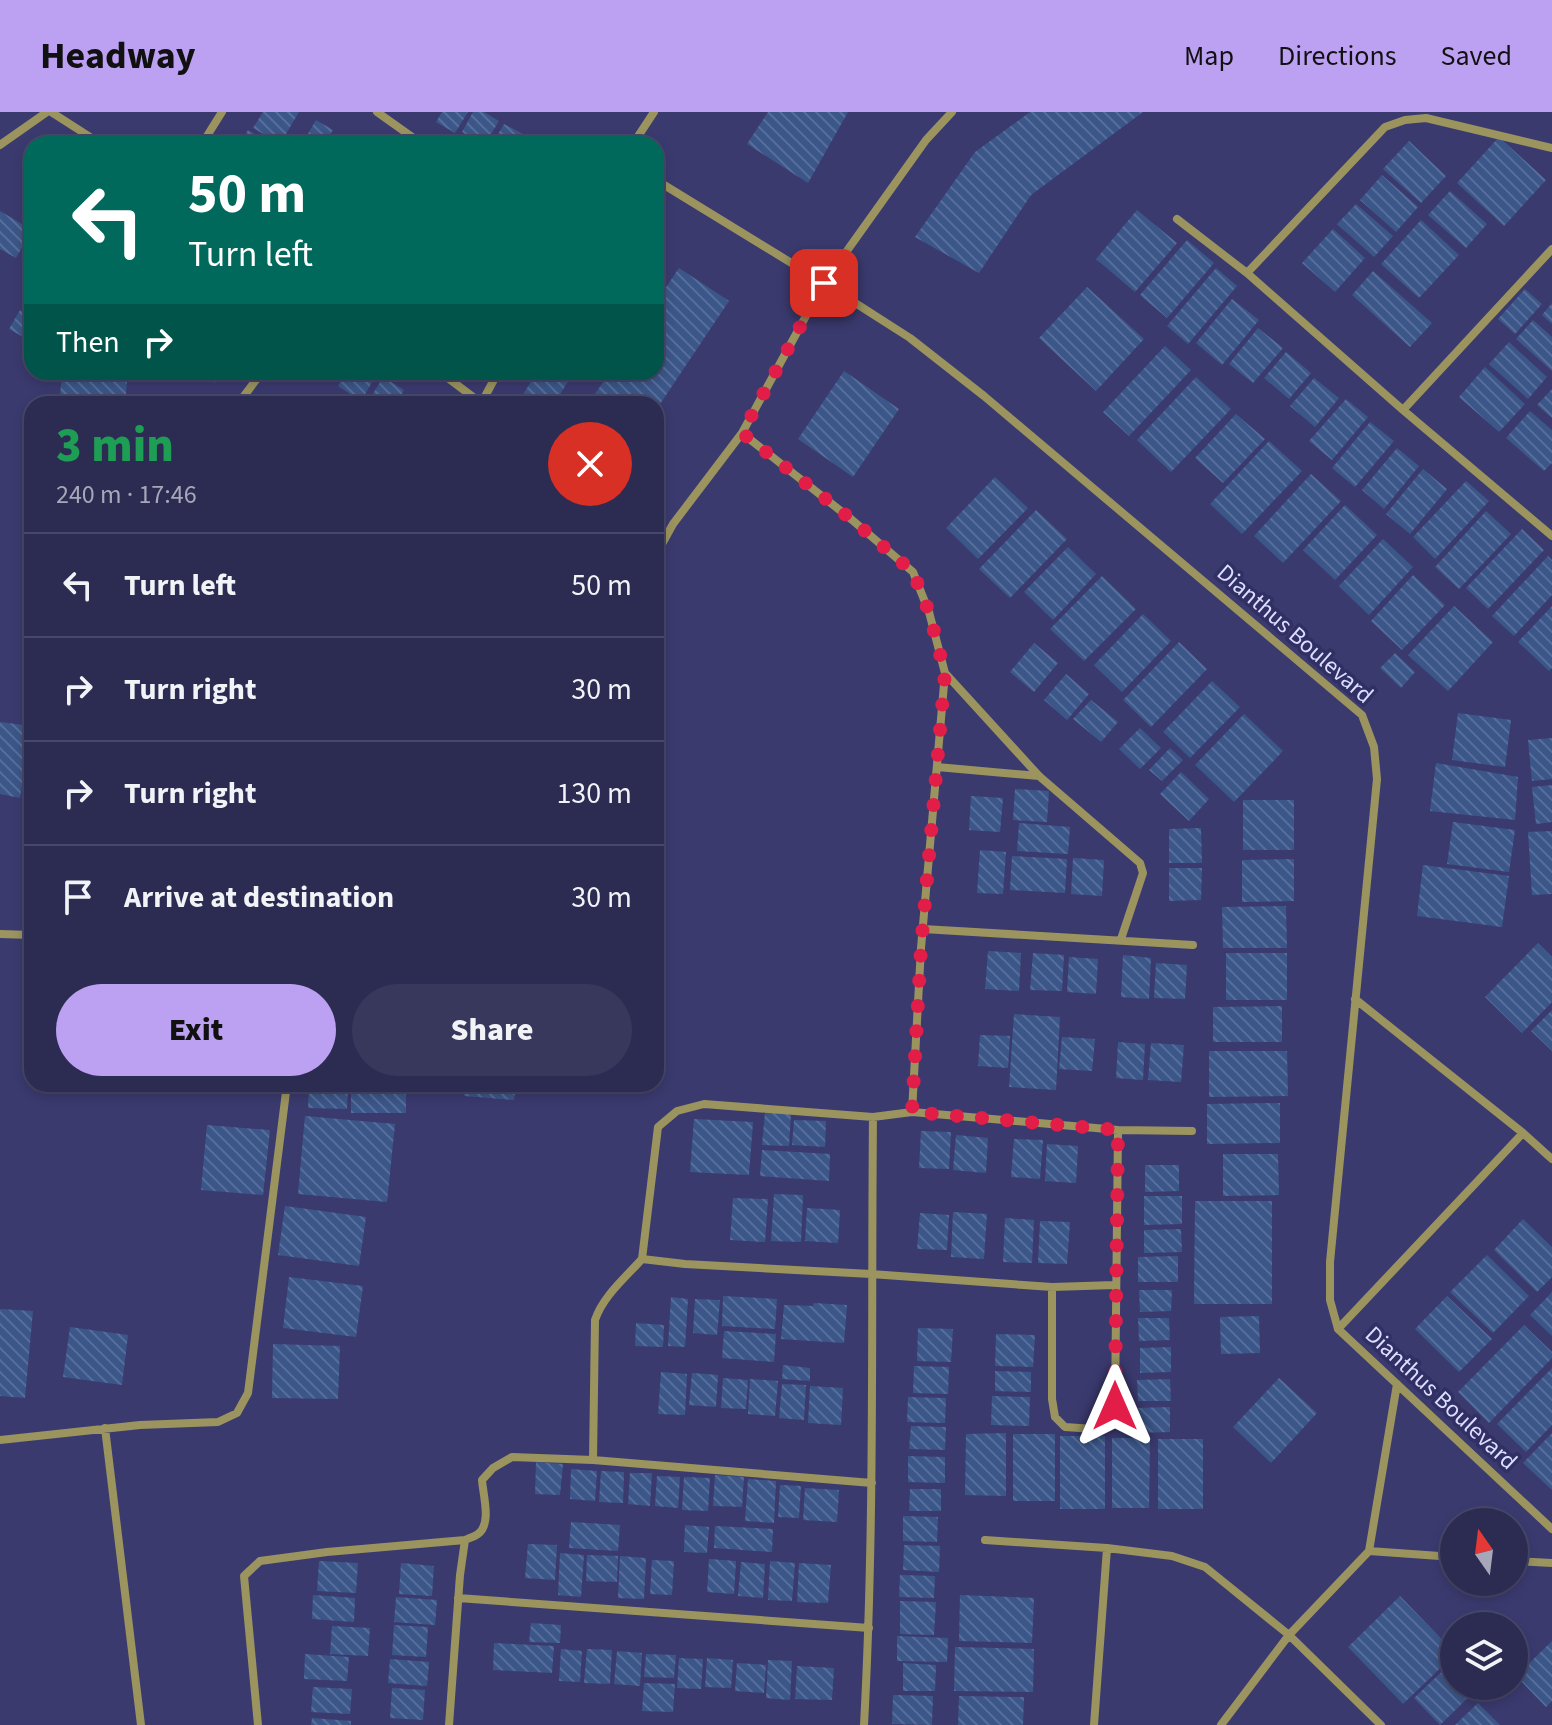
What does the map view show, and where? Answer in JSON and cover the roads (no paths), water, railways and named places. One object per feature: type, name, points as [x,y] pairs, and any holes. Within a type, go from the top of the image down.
[{"type":"street","points":[[0,145],[49,112],[88,136]]},
{"type":"street","points":[[207,136],[222,112]]},
{"type":"street","points":[[377,112],[411,136]]},
{"type":"street","points":[[638,136],[654,112]]},
{"type":"street","points":[[664,540],[742,433],[824,283],[926,140],[952,112]]},
{"type":"street","points":[[1247,273],[1385,127],[1405,120],[1426,118],[1552,148]]},
{"type":"street","name":"Dianthus Boulevard","points":[[664,185],[919,345],[984,396],[1362,715],[1374,747],[1377,779],[1330,1262],[1330,1300],[1338,1329],[1552,1529]]},
{"type":"street","points":[[1177,219],[1247,273],[1552,536]]},
{"type":"street","points":[[1403,410],[1552,249]]},
{"type":"street","points":[[450,380],[471,396]]},
{"type":"street","points":[[742,433],[913,572],[929,612],[945,673],[923,929],[912,1112]]},
{"type":"street","points":[[945,673],[1039,776],[1140,863],[1143,873],[1121,939]]},
{"type":"street","points":[[937,767],[1039,776]]},
{"type":"street","points":[[923,929],[1193,945]]},
{"type":"street","points":[[0,934],[24,935]]},
{"type":"street","points":[[1355,999],[1552,1159]]},
{"type":"street","points":[[0,1440],[140,1425],[218,1422],[237,1413],[248,1393],[286,1092]]},
{"type":"street","points":[[593,1460],[595,1320],[599,1308],[642,1259],[658,1127],[677,1111],[704,1104],[873,1117],[912,1112],[1118,1130],[1192,1131]]},
{"type":"street","points":[[864,1725],[872,1483],[873,1117]]},
{"type":"street","points":[[1052,1287],[1052,1399],[1055,1417],[1065,1427],[1094,1429],[1108,1418],[1115,1406],[1118,1130]]},
{"type":"street","name":"Dianthus Boulevard","points":[[1338,1329],[1523,1133]]},
{"type":"street","points":[[642,1259],[1052,1287],[1115,1285]]},
{"type":"street","points":[[1221,1725],[1289,1635],[1369,1551],[1397,1384]]},
{"type":"street","points":[[105,1428],[141,1725]]},
{"type":"street","points":[[258,1725],[244,1576],[260,1561],[465,1540],[480,1534],[485,1526],[482,1480],[493,1468],[512,1457],[593,1460],[872,1483]]},
{"type":"street","points":[[449,1725],[465,1540]]},
{"type":"street","points":[[985,1540],[1107,1548],[1172,1556],[1205,1567],[1289,1635],[1381,1725]]},
{"type":"street","points":[[1094,1725],[1107,1548]]},
{"type":"street","points":[[1369,1551],[1440,1556]]},
{"type":"street","points":[[1528,1562],[1552,1563]]},
{"type":"street","points":[[458,1598],[869,1628]]}]
